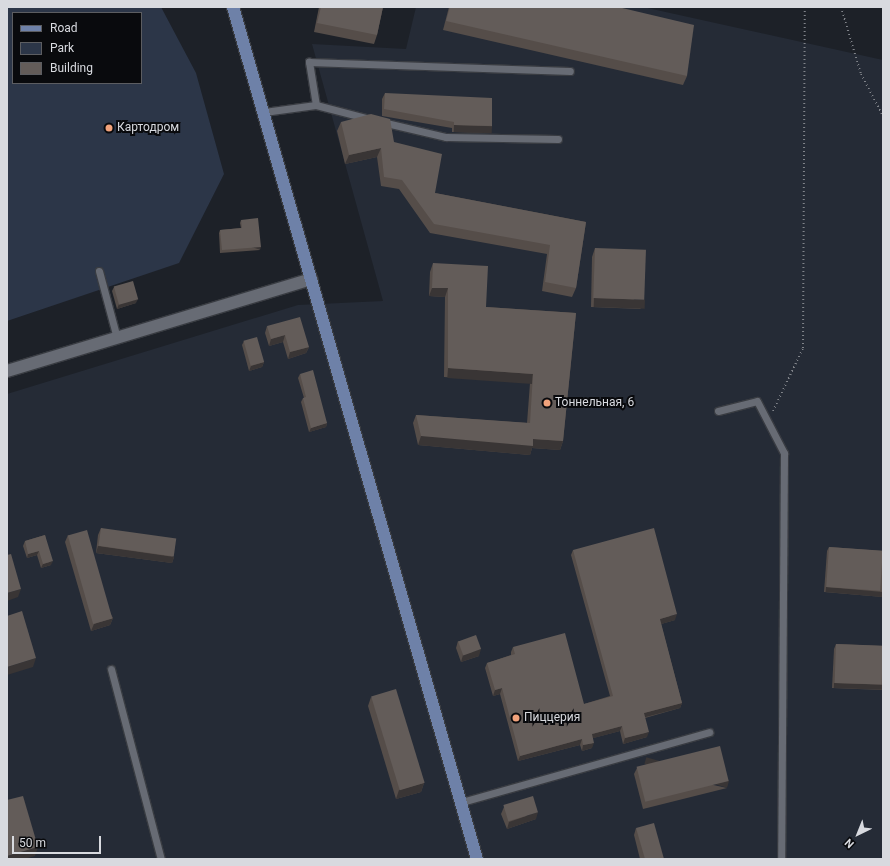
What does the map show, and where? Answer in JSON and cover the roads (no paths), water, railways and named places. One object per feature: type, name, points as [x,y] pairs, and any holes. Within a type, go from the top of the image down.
[{"type":"main road","points":[[233,7],[462,802],[477,859]]},
{"type":"street","points":[[7,371],[312,279]]},
{"type":"lane","points":[[316,105],[309,62],[570,70]]},
{"type":"lane","points":[[264,112],[316,105],[446,137],[558,139]]},
{"type":"lane","points":[[99,271],[117,338]]},
{"type":"lane","points":[[718,411],[757,401],[784,453],[781,859]]},
{"type":"lane","points":[[111,669],[161,859]]},
{"type":"lane","points":[[462,802],[709,732]]},
{"type":"place","name":"Картодром","points":[[109,128]]},
{"type":"place","name":"Тоннельная, 6","points":[[547,403]]},
{"type":"place","name":"Пиццерия","points":[[516,718]]}]
